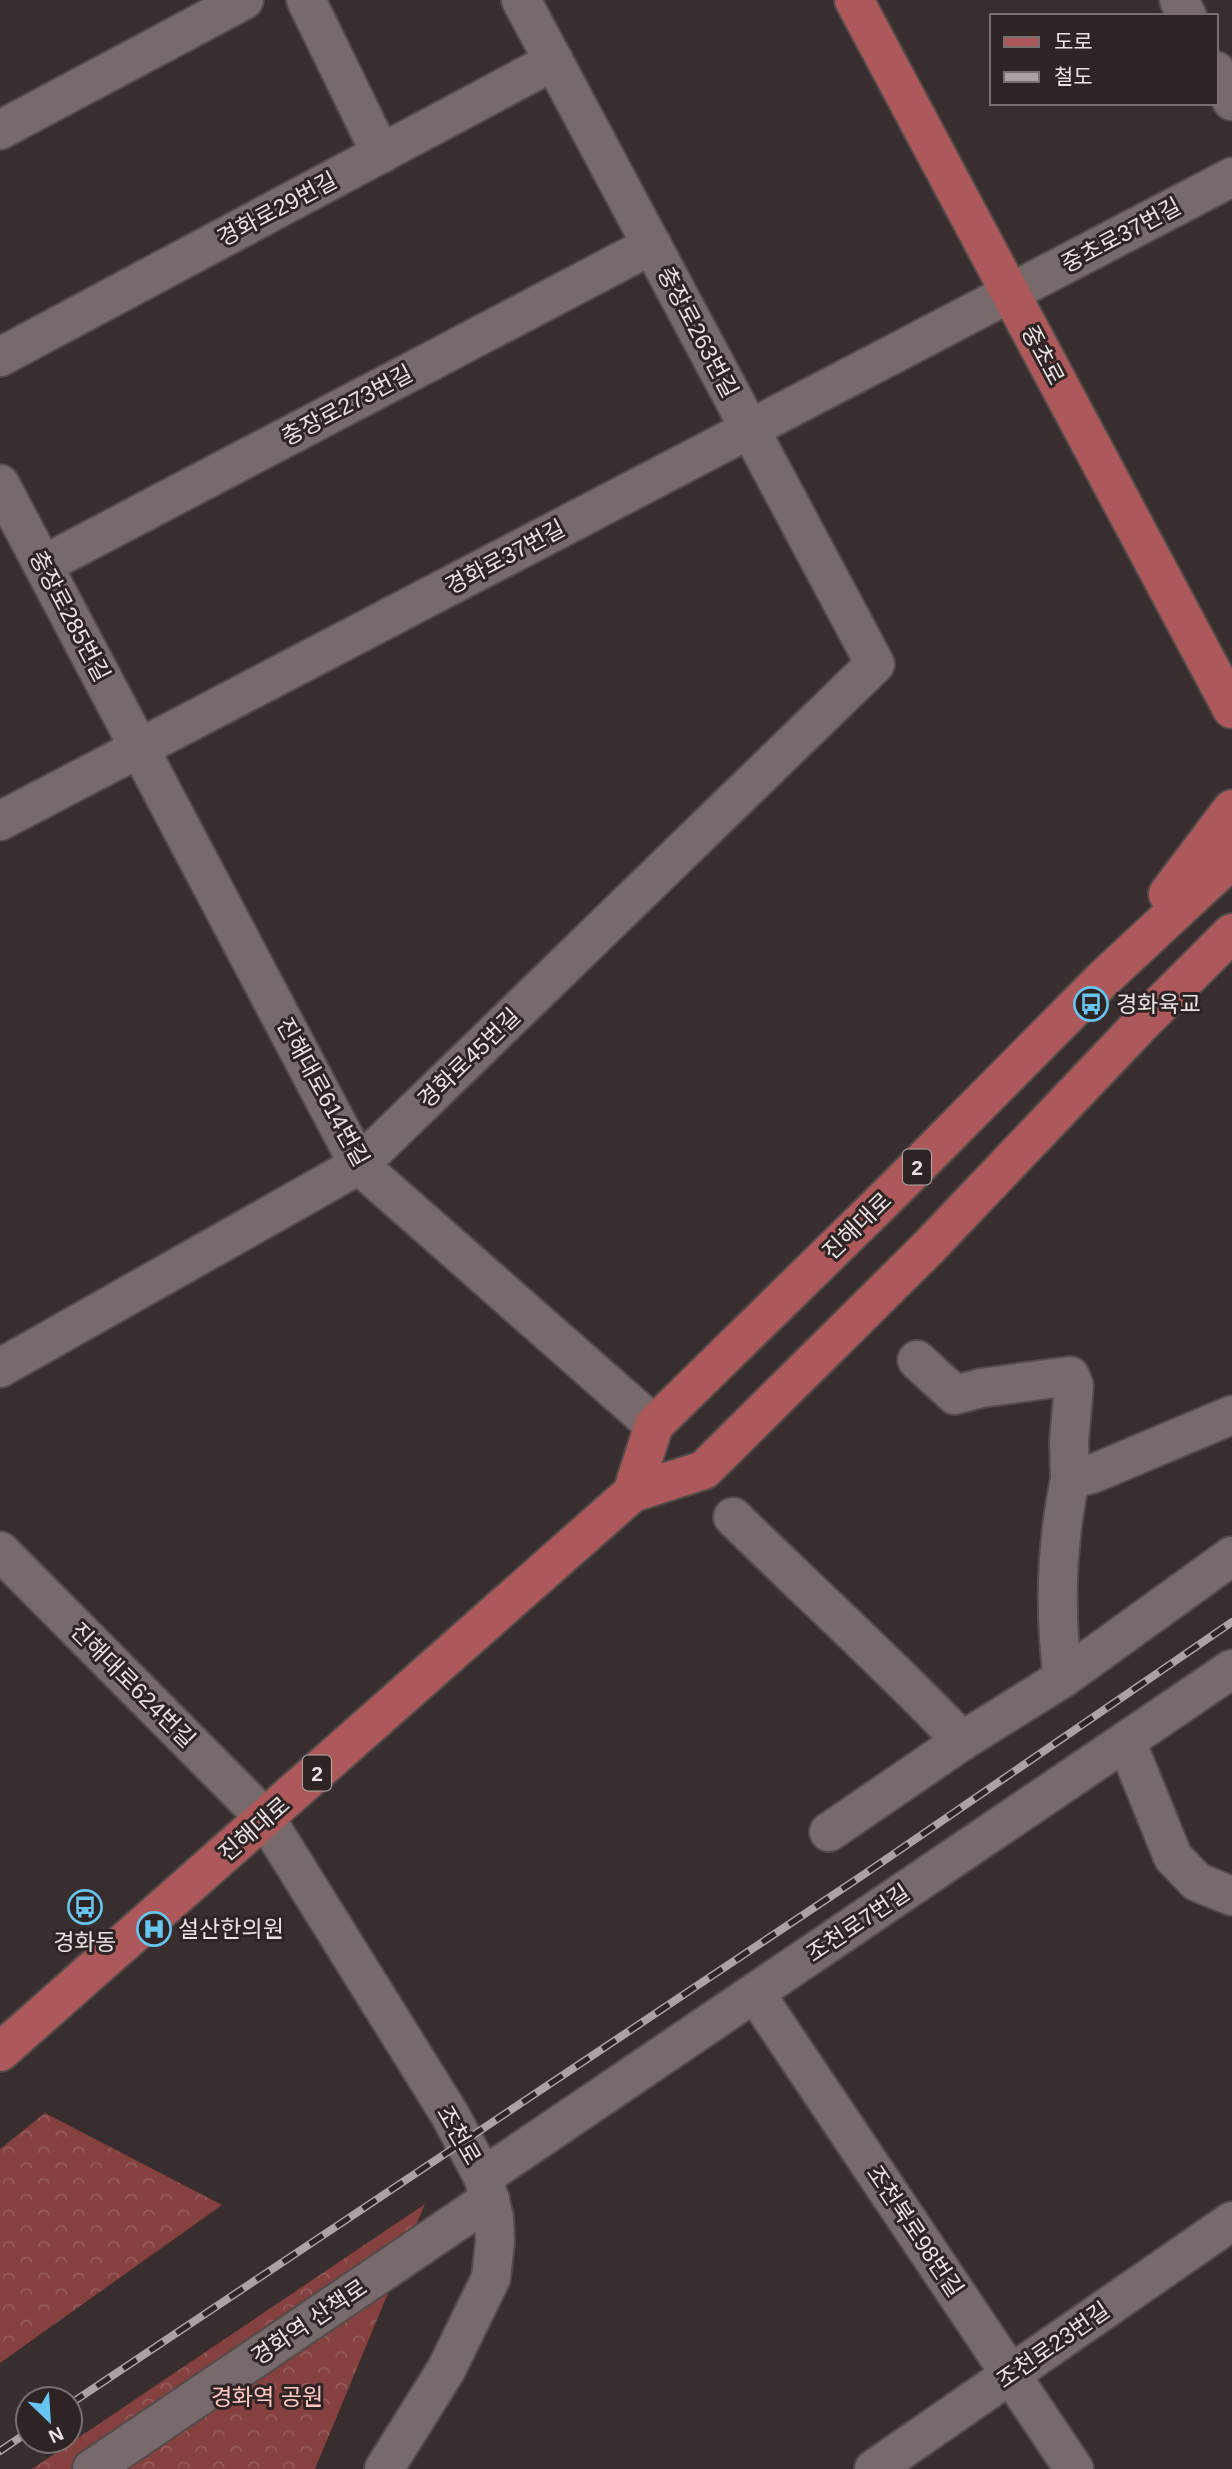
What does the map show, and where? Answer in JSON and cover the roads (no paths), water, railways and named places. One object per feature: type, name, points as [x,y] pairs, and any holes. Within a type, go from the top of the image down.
[{"type":"main road","name":"중초로","points":[[854,0],[1232,709]]},
{"type":"main road","points":[[1102,980],[1232,809]]},
{"type":"main road","name":"진해대로","points":[[632,1493],[654,1425],[895,1189],[1102,980],[1232,859]]},
{"type":"main road","name":"진해대로","points":[[0,2052],[632,1493],[704,1469],[929,1248],[1226,942]]},
{"type":"street","points":[[0,130],[244,0]]},
{"type":"street","points":[[306,0],[381,154]]},
{"type":"street","name":"충장로263번길","points":[[521,0],[875,664]]},
{"type":"street","name":"경화로29번길","points":[[0,357],[554,61]]},
{"type":"street","points":[[1218,75],[1232,101]]},
{"type":"street","name":"중초로37번길","points":[[1010,293],[1232,177]]},
{"type":"street","name":"충장로273번길","points":[[43,565],[652,245]]},
{"type":"street","name":"경화로37번길","points":[[0,821],[1010,293]]},
{"type":"street","name":"충장로285번길","points":[[0,484],[139,748]]},
{"type":"street","name":"경화로45번길","points":[[0,1368],[359,1165],[875,664]]},
{"type":"street","name":"진해대로614번길","points":[[139,748],[359,1165],[654,1425]]},
{"type":"street","points":[[917,1360],[955,1395],[981,1388],[1070,1376],[1074,1386],[1069,1441],[1070,1479],[1062,1516],[1056,1630],[1063,1678]]},
{"type":"street","points":[[1070,1479],[1092,1474],[1232,1415]]},
{"type":"street","points":[[733,1517],[906,1682],[962,1741]]},
{"type":"street","name":"진해대로624번길","points":[[0,1550],[265,1819]]},
{"type":"street","points":[[830,1832],[962,1741],[1063,1678],[1232,1556]]},
{"type":"street","name":"조천로7번길","points":[[487,2188],[755,1993],[1232,1669]]},
{"type":"street","points":[[1126,1741],[1173,1857],[1197,1882],[1232,1896]]},
{"type":"street","name":"조천로","points":[[265,1819],[450,2115],[487,2188],[494,2217],[495,2242],[491,2278],[446,2370],[384,2469]]},
{"type":"street","name":"조천북로98번길","points":[[755,1993],[1074,2469]]},
{"type":"street","name":"경화역 산책로","points":[[92,2469],[487,2188]]},
{"type":"street","name":"조천로23번길","points":[[874,2469],[1232,2221]]},
{"type":"railway","points":[[84,2395],[866,1873],[1232,1622]]},
{"type":"railway","points":[[0,2451],[14,2442]]},
{"type":"place","name":"경화육교","points":[[1091,1004]]},
{"type":"place","name":"경화동","points":[[85,1907]]},
{"type":"place","name":"설산한의원","points":[[154,1929]]},
{"type":"park label","name":"경화역 공원","points":[[267,2397]]}]
